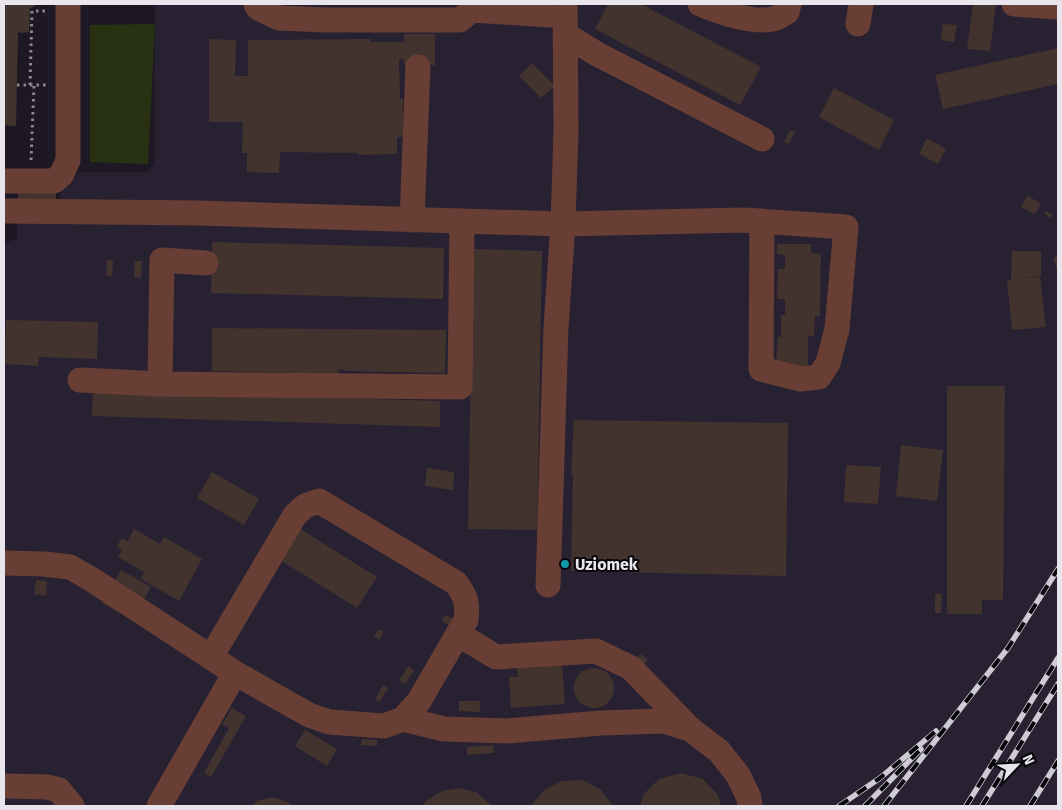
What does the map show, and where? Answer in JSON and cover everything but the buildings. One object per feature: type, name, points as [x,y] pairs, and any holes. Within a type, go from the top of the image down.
[{"type":"lane","points":[[256,4],[258,8],[279,18],[324,20],[460,20],[472,7],[565,18],[597,54],[762,139]]},
{"type":"lane","points":[[700,4],[717,11],[762,20],[776,18],[787,12],[790,4]]},
{"type":"lane","points":[[1014,4],[1058,7]]},
{"type":"lane","points":[[4,181],[54,181],[62,174],[68,160],[68,7]]},
{"type":"lane","points":[[548,585],[556,328],[563,224],[566,129],[565,18]]},
{"type":"lane","points":[[412,220],[418,67]]},
{"type":"lane","points":[[4,211],[200,214],[563,224],[744,220],[762,221],[846,227],[837,329],[828,364],[820,377],[801,379],[761,369],[762,221]]},
{"type":"lane","points":[[80,380],[160,384],[460,387],[462,221]]},
{"type":"lane","points":[[160,384],[162,260],[206,263]]},
{"type":"lane","points":[[4,564],[44,564],[70,567],[92,579],[211,657],[235,672],[309,715],[329,722],[384,726],[404,719],[419,701],[466,620],[468,606],[466,596],[456,582],[319,501],[305,506],[295,515],[211,657]]},
{"type":"lane","points":[[458,634],[496,657],[596,652],[632,668],[690,729],[719,751],[738,775],[749,798],[750,806]]},
{"type":"lane","points":[[159,806],[235,672]]},
{"type":"lane","points":[[404,719],[444,728],[507,731],[601,723],[664,721],[690,729]]},
{"type":"lane","points":[[4,786],[47,787],[58,790],[72,806]]},
{"type":"path","points":[[30,181],[32,11],[68,7]]},
{"type":"path","points":[[17,85],[68,85]]},
{"type":"shaded area","points":[[155,4],[1058,4],[1058,806],[4,806],[4,243],[17,239],[17,204],[59,205],[62,187],[72,181],[80,172],[147,172],[154,165]]},
{"type":"green space","points":[[155,24],[148,164],[90,162],[90,25]]},
{"type":"railway","points":[[884,806],[1008,648],[1058,569]]},
{"type":"railway","points":[[966,806],[1058,658]]},
{"type":"railway","points":[[982,806],[1058,684]]},
{"type":"railway","points":[[839,806],[880,778],[936,731]]},
{"type":"railway","points":[[865,806],[921,749]]},
{"type":"railway","points":[[1030,806],[1058,761]]},
{"type":"place","name":"Uziomek","points":[[565,564]]}]
